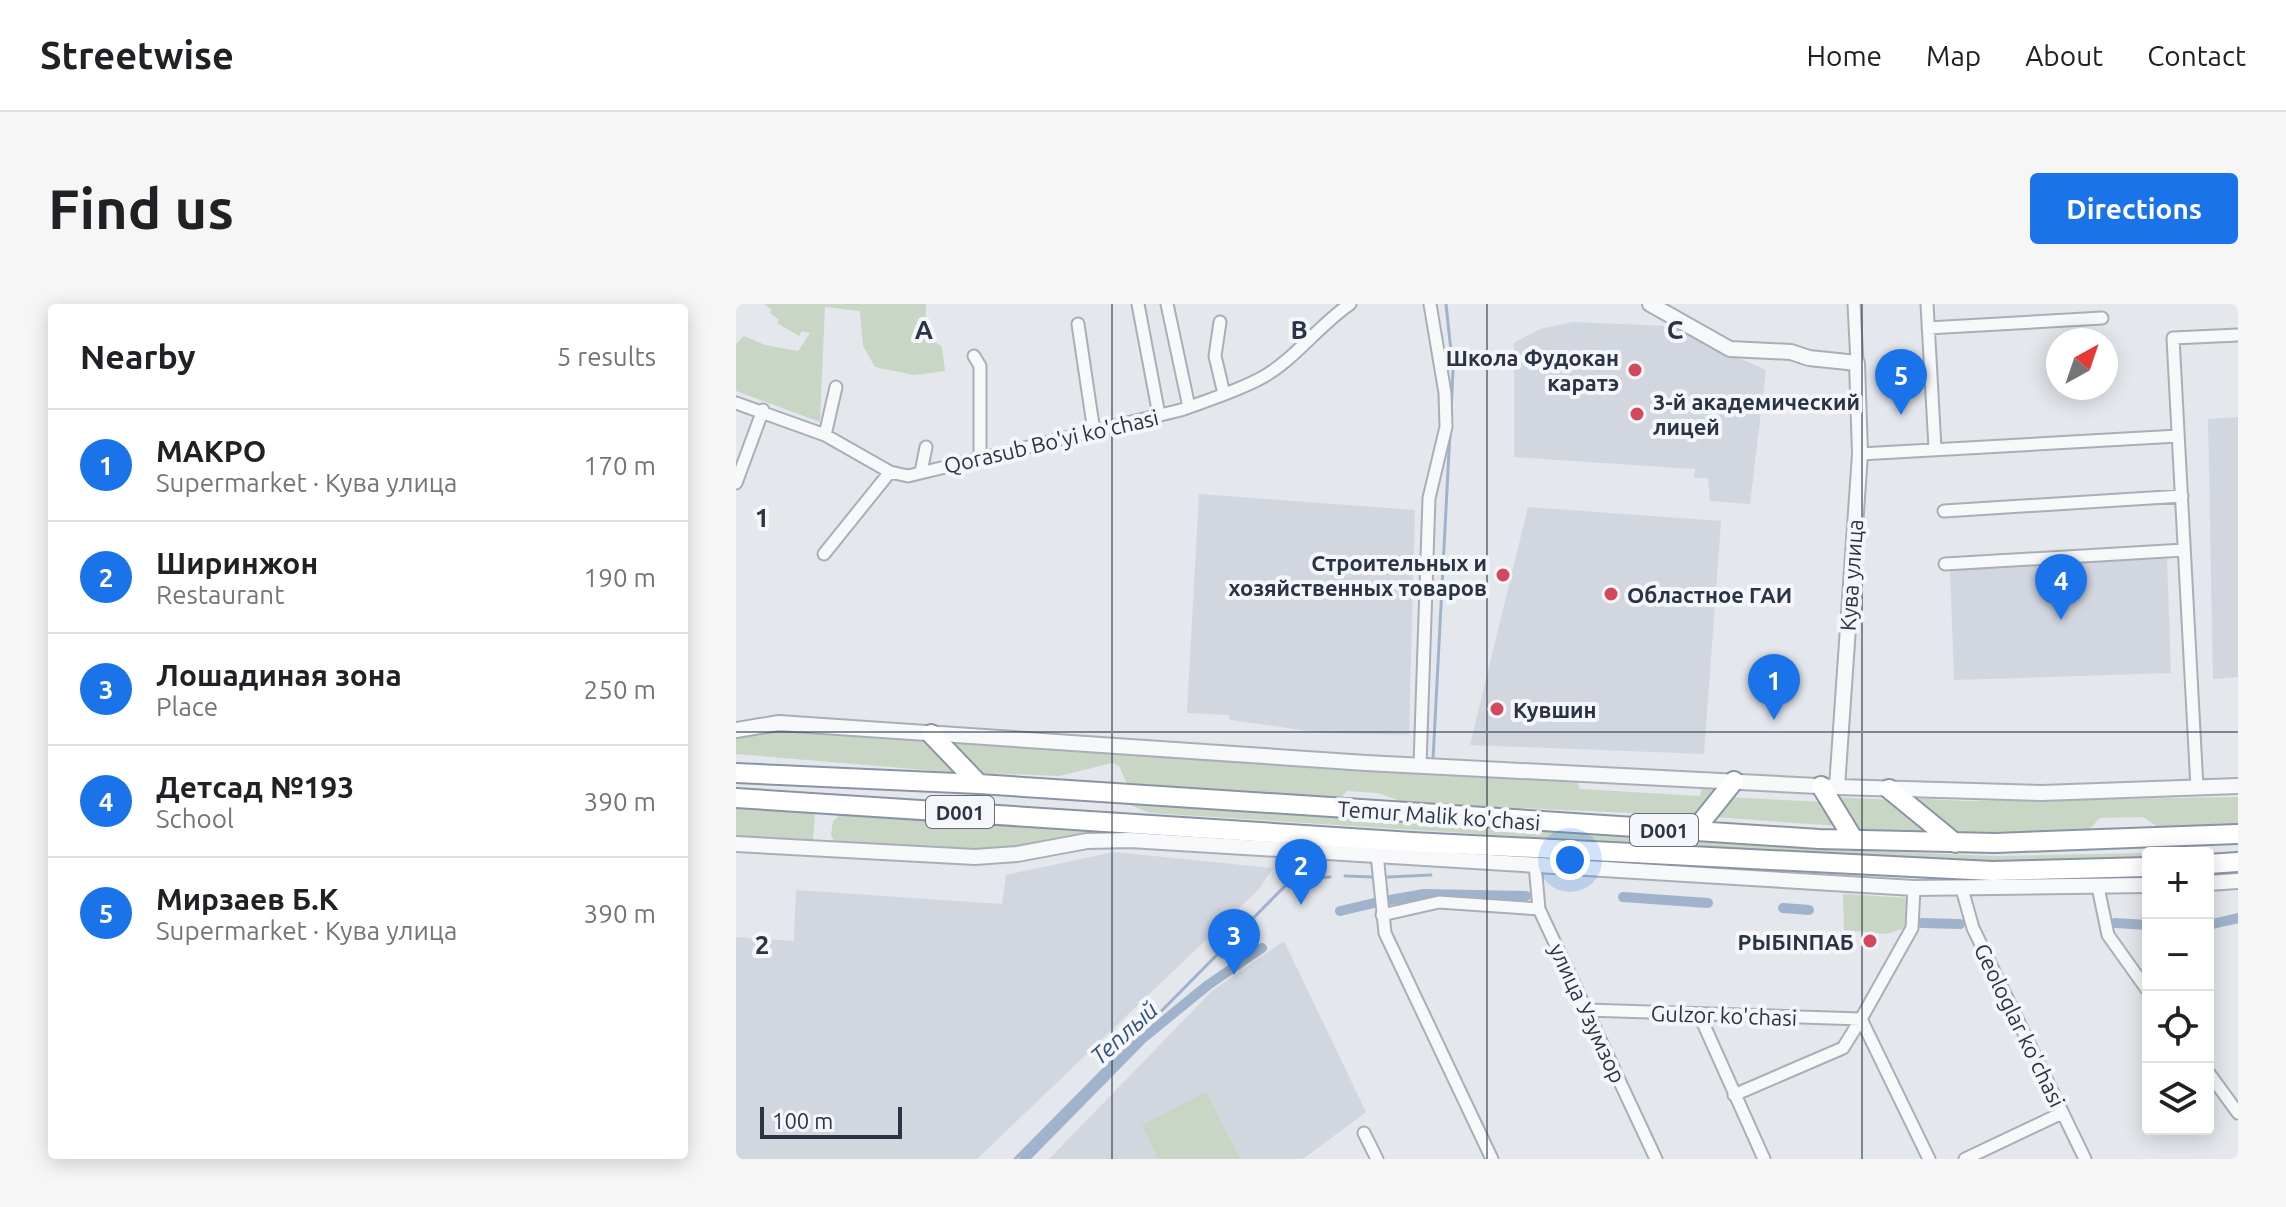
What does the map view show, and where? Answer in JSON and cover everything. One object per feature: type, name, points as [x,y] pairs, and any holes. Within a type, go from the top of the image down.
[{"type":"highway","points":[[931,734],[979,784]]},
{"type":"highway","name":"Temur Malik ko'chasi","points":[[736,773],[979,784],[1854,840],[2163,845],[2238,834]]},
{"type":"highway","points":[[1694,831],[1734,781]]},
{"type":"highway","points":[[1829,786],[1854,840]]},
{"type":"highway","points":[[1889,789],[1955,843]]},
{"type":"highway","points":[[1091,791],[1103,806],[1101,814],[1094,820]]},
{"type":"highway","name":"Temur Malik ko'chasi","points":[[736,798],[1419,842],[1992,871],[2142,867]]},
{"type":"highway","points":[[2214,864],[2238,862]]},
{"type":"street","points":[[1138,304],[1159,415]]},
{"type":"street","points":[[1167,304],[1189,407]]},
{"type":"street","name":"Qorasub Bo'yi ko'chasi","points":[[736,403],[763,410],[825,435],[890,472],[908,476],[980,456],[1094,432],[1189,407],[1224,394],[1265,376],[1350,304]]},
{"type":"street","points":[[1420,765],[1429,498],[1446,427],[1445,393],[1430,304]]},
{"type":"street","points":[[1650,304],[1730,349],[1791,352],[1809,358],[1857,363],[1854,304]]},
{"type":"street","points":[[1927,304],[1935,448]]},
{"type":"street","points":[[1928,328],[2102,318]]},
{"type":"street","points":[[1220,322],[1215,356],[1224,394]]},
{"type":"street","points":[[1078,324],[1094,432]]},
{"type":"street","points":[[2197,788],[2173,338],[2238,335]]},
{"type":"street","points":[[974,356],[980,366],[980,456]]},
{"type":"street","name":"Кува улица","points":[[1829,786],[1860,454],[1857,363]]},
{"type":"street","points":[[825,435],[836,387]]},
{"type":"street","points":[[736,483],[763,410]]},
{"type":"street","points":[[1860,454],[2178,436]]},
{"type":"street","points":[[921,472],[926,447]]},
{"type":"street","points":[[824,554],[890,472]]},
{"type":"street","points":[[1944,511],[2182,496]]},
{"type":"street","points":[[1945,564],[2184,550]]},
{"type":"street","points":[[736,730],[779,723],[1420,765],[1889,789],[2042,793],[2238,786]]},
{"type":"street","points":[[1231,829],[1250,847]]},
{"type":"street","points":[[736,844],[975,857],[1097,841],[1403,855],[1914,888],[2142,885]]},
{"type":"street","points":[[1403,855],[1419,842]]},
{"type":"street","points":[[1377,854],[1385,933],[1492,1159]]},
{"type":"street","name":"улица Узумзор","points":[[1535,864],[1539,909],[1656,1159]]},
{"type":"street","points":[[2214,883],[2238,881]]},
{"type":"street","points":[[2098,887],[2108,935],[2142,983]]},
{"type":"street","points":[[1734,1095],[1843,1048],[1912,928],[1914,888]]},
{"type":"street","name":"Geologlar ko'chasi","points":[[1962,889],[1973,928],[2085,1159]]},
{"type":"street","points":[[1382,915],[1439,902],[1539,909]]},
{"type":"street","name":"Gulzor ko'chasi","points":[[1587,1010],[1861,1019]]},
{"type":"street","points":[[1699,1014],[1764,1159]]},
{"type":"street","points":[[1861,1019],[1929,1159]]},
{"type":"street","points":[[2214,1080],[2238,1113]]},
{"type":"street","points":[[1965,1159],[2062,1113]]},
{"type":"street","points":[[1364,1133],[1377,1159]]},
{"type":"shaded area","name":"3-й академический лицей","points":[[1573,322],[1669,326],[1766,370],[1750,504],[1710,501],[1708,478],[1694,478],[1695,469],[1514,457],[1514,343],[1540,329]]},
{"type":"shaded area","points":[[2238,417],[2238,677],[2213,679],[2208,419]]},
{"type":"shaded area","points":[[1199,494],[1415,510],[1409,735],[1323,733],[1230,720],[1229,715],[1187,713]]},
{"type":"shaded area","name":"Областное ГАИ","points":[[1528,507],[1721,521],[1704,754],[1470,745]]},
{"type":"shaded area","points":[[2167,559],[2171,673],[1954,680],[1950,567]]},
{"type":"shaded area","points":[[1114,852],[1273,868],[1259,889],[977,1159],[736,1159],[736,937],[794,941],[796,890],[1002,904],[1006,875]]},
{"type":"shaded area","points":[[1284,941],[1366,1112],[1303,1159],[1049,1159],[1212,991]]},
{"type":"green space","points":[[764,304],[926,304],[925,334],[942,347],[945,371],[914,375],[875,367],[863,346],[860,311],[825,307],[820,422],[736,391],[736,344],[744,336],[765,345],[798,351],[810,333],[802,331],[799,336],[777,323],[779,320]]},
{"type":"green space","points":[[806,731],[932,740],[961,773],[736,754],[736,738],[750,732]]},
{"type":"green space","points":[[946,743],[1577,780],[1580,789],[1700,796],[1702,786],[1714,787],[1701,816],[1406,803],[1378,793],[1347,791],[1338,800],[1129,788],[1119,766],[1112,763],[1059,776],[981,773]]},
{"type":"green space","points":[[1726,797],[1824,802],[1838,826],[1714,817]]},
{"type":"green space","points":[[1833,797],[1894,800],[1931,833],[1854,829]]},
{"type":"green space","points":[[2238,797],[2238,826],[2162,830],[2143,817],[2100,818],[2084,835],[1948,833],[1908,798],[1968,801]]},
{"type":"green space","points":[[1125,803],[1824,849],[1998,856],[2142,853],[2142,857],[1998,862],[1821,856],[1150,813]]},
{"type":"green space","points":[[736,808],[815,812],[813,842],[736,838]]},
{"type":"green space","points":[[842,813],[1233,837],[1240,843],[1108,835],[992,849],[835,843],[831,835],[833,821]]},
{"type":"green space","points":[[1843,894],[1910,898],[1907,927],[1887,934],[1844,930]]},
{"type":"green space","points":[[1206,1092],[1240,1159],[1159,1159],[1142,1125]]},
{"type":"waterway","points":[[1446,304],[1453,370],[1451,412]]},
{"type":"waterway","points":[[1433,760],[1450,432]]},
{"type":"waterway","points":[[1388,877],[1431,875]]},
{"type":"waterway","points":[[1345,876],[1374,877]]},
{"type":"waterway","points":[[1015,1159],[1291,880],[1330,877]]},
{"type":"waterway","name":"Теплый","points":[[1390,900],[1424,894],[1526,896]]},
{"type":"waterway","name":"Теплый","points":[[1623,897],[1708,903]]},
{"type":"waterway","name":"Теплый","points":[[1340,911],[1374,903]]},
{"type":"waterway","name":"Теплый","points":[[1783,908],[1809,910]]},
{"type":"waterway","name":"Теплый","points":[[2214,924],[2238,918]]},
{"type":"waterway","name":"Теплый","points":[[1922,923],[1960,924]]},
{"type":"waterway","name":"Теплый","points":[[2115,923],[2142,925]]},
{"type":"waterway","name":"Теплый","points":[[1024,1159],[1143,1038],[1208,985],[1262,948]]},
{"type":"place","name":"Школа Фудокан каратэ","points":[[1635,370]]},
{"type":"place","name":"3-й академический лицей","points":[[1637,414]]},
{"type":"place","name":"Мирзаев Б.К","points":[[1901,415]]},
{"type":"place","name":"Строительных и хозяйственных товаров","points":[[1503,575]]},
{"type":"place","name":"Областное ГАИ","points":[[1611,594]]},
{"type":"place","name":"Детсад №193","points":[[2061,620]]},
{"type":"place","name":"Кувшин","points":[[1497,709]]},
{"type":"place","name":"МАКРО","points":[[1774,720]]},
{"type":"place","name":"Ширинжон","points":[[1301,905]]},
{"type":"place","name":"РЫБINПАБ","points":[[1870,941]]},
{"type":"place","name":"Лошадиная зона","points":[[1234,975]]}]
